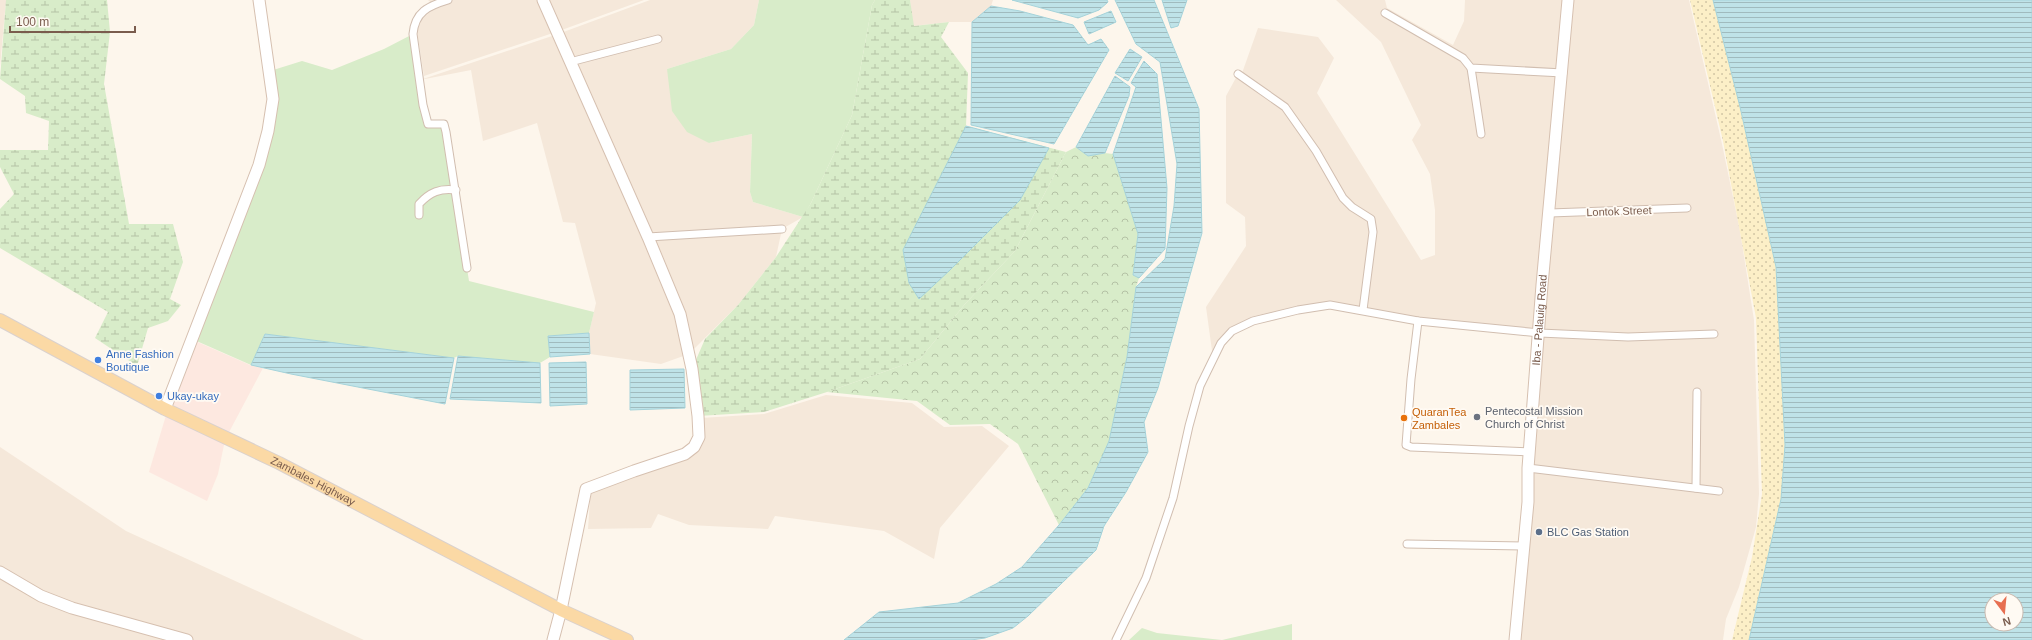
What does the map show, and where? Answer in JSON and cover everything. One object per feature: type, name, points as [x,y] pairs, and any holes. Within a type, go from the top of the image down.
[{"type":"main road","points":[[165,409],[259,165],[268,131],[273,99],[259,0]]},
{"type":"main road","points":[[543,0],[648,237],[680,314],[692,369],[699,437],[694,447],[685,454],[586,489],[561,610],[553,640]]},
{"type":"main road","name":"Iba - Palauig Road","points":[[1514,640],[1528,502],[1528,468],[1540,333],[1542,286],[1550,213],[1568,0]]},
{"type":"main road","name":"Zambales Highway","points":[[0,320],[165,409],[293,470],[561,610],[627,640]]},
{"type":"main road","points":[[0,572],[41,596],[72,608],[187,640]]},
{"type":"street","points":[[448,0],[429,6],[417,18],[413,26],[413,34],[428,124],[444,124],[456,190],[467,268]]},
{"type":"street","points":[[1385,13],[1463,58],[1472,68],[1481,134]]},
{"type":"street","points":[[570,62],[658,39]]},
{"type":"street","points":[[1472,68],[1562,73]]},
{"type":"street","points":[[1238,74],[1285,107],[1316,151],[1343,198],[1352,207],[1371,219],[1373,232],[1362,310]]},
{"type":"street","points":[[419,215],[419,204],[427,195],[443,188],[456,190]]},
{"type":"street","name":"Lontok Street","points":[[1550,213],[1687,208]]},
{"type":"street","points":[[648,237],[782,229]]},
{"type":"street","points":[[1116,640],[1146,578],[1173,498],[1189,426],[1200,386],[1220,343],[1232,331],[1253,321],[1298,310],[1330,305],[1418,321],[1540,333],[1628,337],[1714,334]]},
{"type":"street","points":[[1418,321],[1411,379],[1406,444],[1411,448],[1530,452]]},
{"type":"street","points":[[1696,488],[1697,392]]},
{"type":"street","points":[[1528,468],[1719,490]]},
{"type":"street","points":[[1408,544],[1523,546]]},
{"type":"shaded area","points":[[0,0],[6,0],[0,67]]},
{"type":"shaded area","points":[[428,0],[644,0],[559,31],[424,76],[417,31],[418,23],[432,4]]},
{"type":"shaded area","points":[[650,0],[759,0],[754,25],[731,49],[667,69],[709,143],[752,134],[750,192],[753,202],[803,217],[782,229],[776,257],[738,305],[689,354],[661,364],[590,354],[589,333],[596,303],[575,223],[563,222],[537,123],[483,141],[471,70],[420,80],[558,34]]},
{"type":"shaded area","points":[[910,0],[993,0],[991,6],[972,22],[949,22],[913,26]]},
{"type":"shaded area","points":[[1336,0],[1385,0],[1387,8],[1453,45],[1464,21],[1465,0],[1689,0],[1740,231],[1754,320],[1759,494],[1756,527],[1739,587],[1726,619],[1723,640],[1515,640],[1540,333],[1418,321],[1330,305],[1298,310],[1232,331],[1213,358],[1206,307],[1246,246],[1245,217],[1226,203],[1226,96],[1238,74],[1241,76],[1258,28],[1318,37],[1334,58],[1317,93],[1421,260],[1435,255],[1435,210],[1430,174],[1412,140],[1421,125],[1381,42]]},
{"type":"shaded area","points":[[193,340],[250,365],[263,368],[227,436],[167,408]]},
{"type":"shaded area","points":[[826,395],[912,403],[944,427],[982,426],[1009,446],[940,528],[934,559],[884,531],[775,516],[768,529],[689,525],[658,514],[651,528],[588,529],[590,500],[593,489],[688,455],[701,418],[764,414]]},
{"type":"shaded area","points":[[167,412],[225,440],[218,474],[207,501],[149,472]]},
{"type":"shaded area","points":[[0,447],[126,531],[364,640],[0,640]]},
{"type":"green space","points":[[6,0],[107,0],[110,32],[104,84],[129,224],[173,224],[183,262],[170,299],[181,305],[168,321],[148,328],[137,366],[95,338],[108,312],[0,248],[0,209],[14,194],[0,167],[0,150],[48,150],[49,121],[26,113],[25,96],[0,79]]},
{"type":"green space","points":[[759,0],[875,0],[872,5],[852,115],[803,217],[753,202],[750,192],[752,134],[709,143],[687,132],[672,111],[667,69],[731,49],[754,25]]},
{"type":"green space","points":[[875,0],[910,0],[914,26],[949,22],[941,37],[968,73],[966,126],[1066,152],[1015,251],[965,304],[920,359],[827,392],[764,412],[698,416],[692,369],[705,339],[738,305],[776,257],[811,203],[852,115],[872,5]]},
{"type":"green space","points":[[413,34],[428,124],[444,124],[469,281],[594,312],[589,333],[548,336],[550,357],[540,363],[458,356],[454,358],[265,334],[251,365],[192,339],[268,131],[270,71],[302,61],[332,70],[384,49]]},
{"type":"green space","points":[[1076,147],[1088,156],[1105,153],[1113,154],[1138,234],[1133,275],[1139,278],[1136,287],[1127,357],[1109,441],[1088,488],[1059,525],[1018,444],[990,424],[950,425],[917,401],[827,392],[920,359],[965,304],[1015,251],[1066,152]]},
{"type":"green space","points":[[1292,624],[1292,640],[1222,640]]},
{"type":"green space","points":[[1142,628],[1157,633],[1222,640],[1129,640]]},
{"type":"sand","points":[[1690,0],[1713,0],[1740,107],[1776,267],[1785,445],[1781,499],[1749,640],[1732,640],[1752,557],[1762,494],[1756,318],[1723,141]]},
{"type":"water","points":[[1012,0],[1107,0],[1108,2],[1099,10],[1078,18]]},
{"type":"water","points":[[1115,0],[1154,0],[1199,109],[1202,233],[1158,388],[1144,422],[1148,452],[1126,492],[1104,526],[1096,550],[1028,616],[1013,628],[985,638],[971,640],[844,640],[879,612],[958,603],[996,584],[1022,567],[1059,525],[1088,488],[1109,441],[1127,357],[1136,287],[1165,259],[1174,206],[1177,164],[1160,62],[1136,44]]},
{"type":"water","points":[[1162,0],[1187,0],[1178,26],[1171,28]]},
{"type":"water","points":[[1713,0],[2032,0],[2032,640],[1749,640],[1781,499],[1785,445],[1776,267],[1740,107]]},
{"type":"water","points":[[991,6],[1020,11],[1073,25],[1088,45],[1101,39],[1109,50],[1054,144],[971,125],[972,22]]},
{"type":"water","points":[[1111,11],[1116,22],[1089,34],[1084,22]]},
{"type":"water","points":[[1130,49],[1142,57],[1128,81],[1115,73]]},
{"type":"water","points":[[1144,61],[1157,74],[1167,188],[1165,249],[1139,278],[1133,275],[1138,234],[1113,154],[1136,87],[1131,83]]},
{"type":"water","points":[[1115,76],[1130,87],[1129,96],[1105,153],[1088,156],[1076,147]]},
{"type":"water","points":[[966,126],[1049,148],[1020,200],[919,299],[909,283],[903,250]]},
{"type":"water","points":[[589,333],[590,354],[550,357],[548,336]]},
{"type":"water","points":[[265,334],[454,358],[445,404],[251,365]]},
{"type":"water","points":[[458,356],[540,363],[541,403],[450,399]]},
{"type":"water","points":[[586,362],[587,404],[550,406],[549,363]]},
{"type":"water","points":[[684,369],[685,408],[630,410],[630,370]]},
{"type":"place","name":"Anne Fashion Boutique","points":[[98,360]]},
{"type":"place","name":"Ukay-ukay","points":[[159,396]]},
{"type":"place","name":"Pentecostal Mission Church of Christ","points":[[1477,417]]},
{"type":"place","name":"QuaranTea Zambales","points":[[1404,418]]},
{"type":"place","name":"BLC Gas Station","points":[[1539,532]]}]
